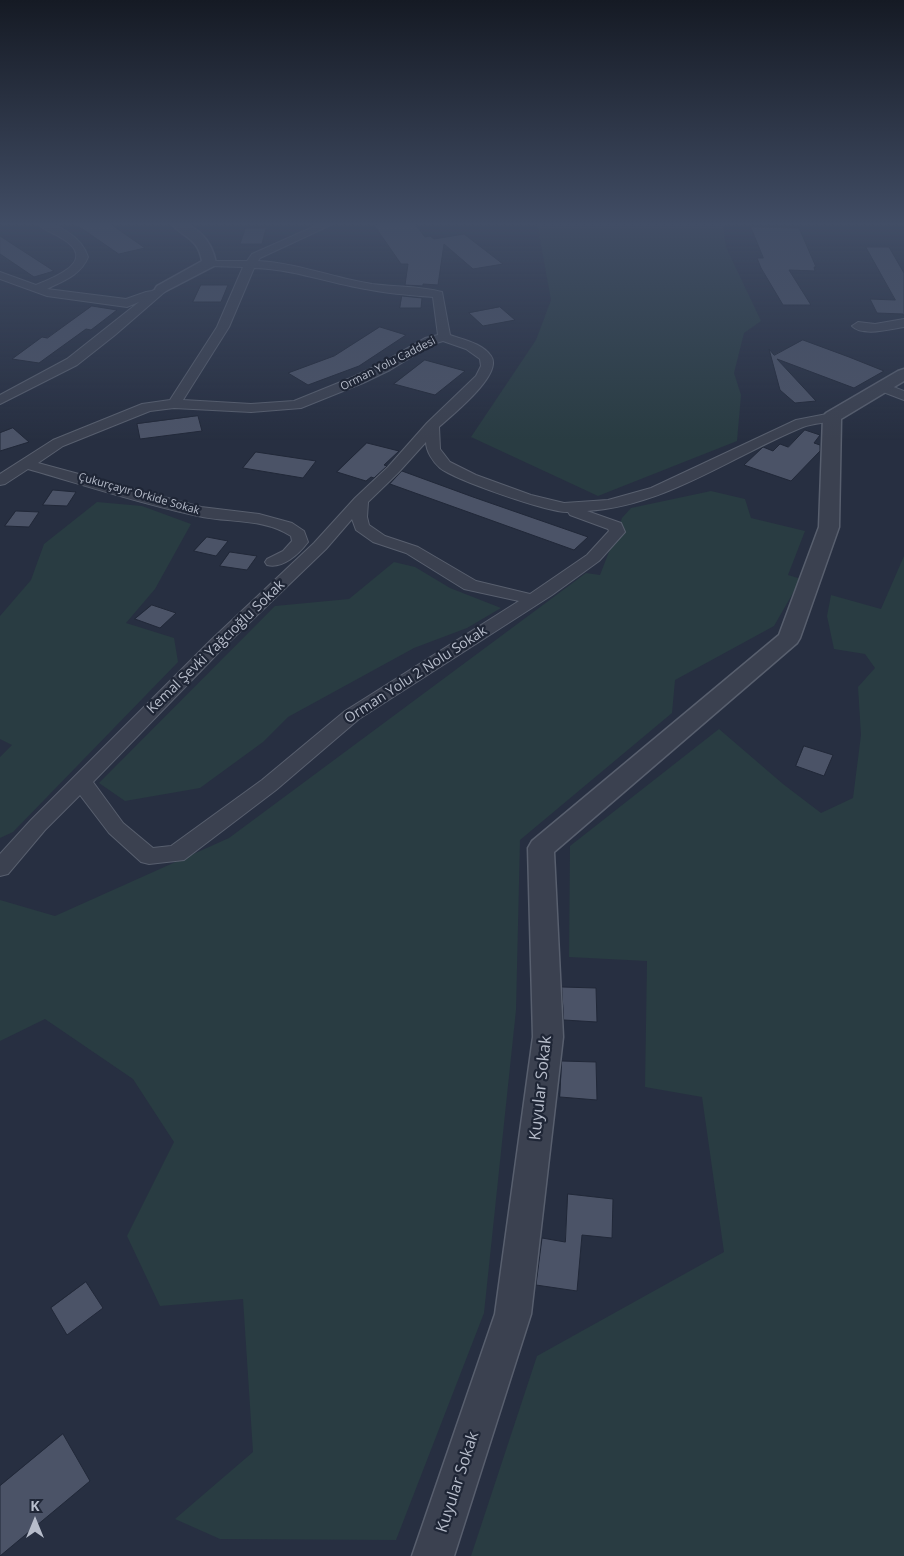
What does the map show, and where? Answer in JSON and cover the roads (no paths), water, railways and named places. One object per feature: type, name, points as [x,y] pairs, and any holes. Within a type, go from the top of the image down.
[{"type":"street","points":[[64,296],[127,303],[145,296]]},
{"type":"street","points":[[0,400],[72,362],[154,296]]},
{"type":"street","points":[[174,404],[194,376],[229,315],[237,296]]},
{"type":"street","points":[[438,296],[444,337]]},
{"type":"street","points":[[858,326],[875,328],[904,323]]},
{"type":"street","name":"Orman Yolu Caddesi","points":[[0,481],[58,444],[147,407],[174,404],[251,408],[296,405],[316,399],[358,380],[429,342],[444,337],[464,343],[480,352],[486,358],[486,366],[482,378],[432,426]]},
{"type":"street","points":[[432,426],[433,449],[445,465],[499,488],[564,508],[609,505],[656,491],[802,423],[832,417],[904,374]]},
{"type":"street","points":[[883,387],[904,396]]},
{"type":"street","name":"Kuyular Sokak","points":[[433,1556],[513,1314],[548,1038],[541,848],[789,638],[829,527],[832,417]]},
{"type":"street","name":"Kemal Şevki Yağcıoğlu Sokak","points":[[0,868],[38,825],[217,644],[320,546],[360,501],[393,470],[432,426]]},
{"type":"street","name":"Çukurçayır Orkide Sokak","points":[[26,464],[200,512],[259,519],[286,526],[298,534],[300,542],[289,554],[273,562]]},
{"type":"street","points":[[360,501],[362,527],[379,539],[412,550],[470,585],[532,600]]},
{"type":"street","name":"Orman Yolu 2 Nolu Sokak","points":[[81,781],[116,828],[149,856],[176,854],[269,785],[352,715],[532,600],[593,558],[617,532],[616,526],[608,522],[564,508]]}]
